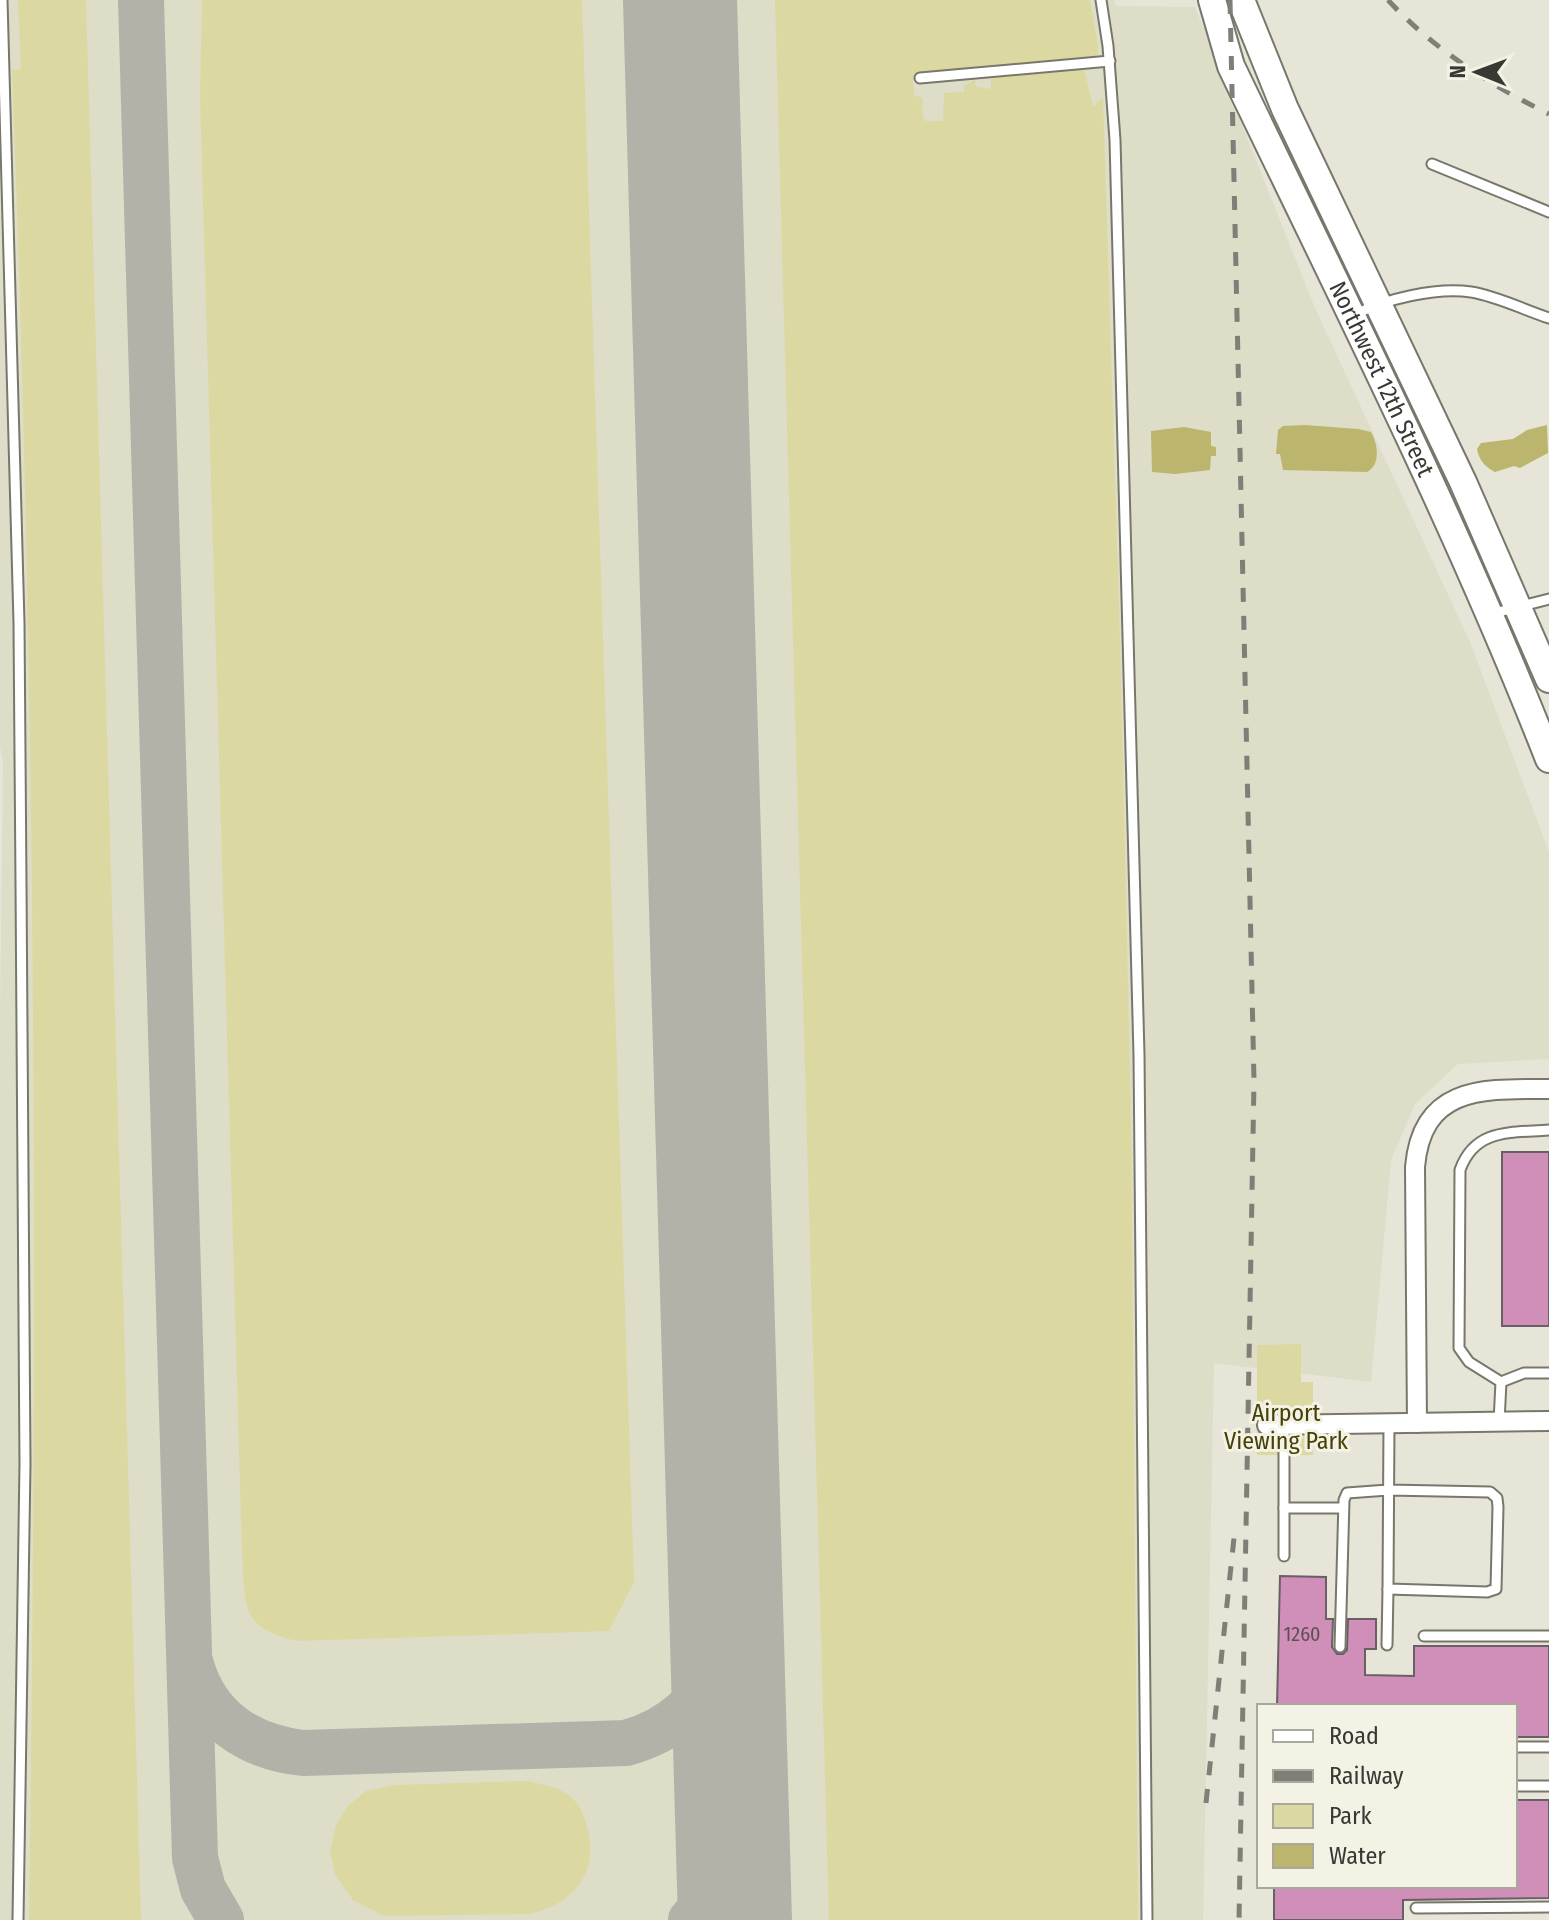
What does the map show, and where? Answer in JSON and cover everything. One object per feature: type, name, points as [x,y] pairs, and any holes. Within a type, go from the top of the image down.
[{"type":"main road","name":"Northwest 12th Street","points":[[1212,0],[1231,66],[1441,502],[1491,614],[1549,759]]},
{"type":"main road","name":"Northwest 12th Street","points":[[1241,0],[1285,109],[1375,304],[1463,482],[1549,679]]},
{"type":"street","points":[[1417,1423],[1415,1167],[1419,1140],[1433,1115],[1456,1098],[1488,1089],[1549,1089]]},
{"type":"street","points":[[1275,1425],[1549,1421]]},
{"type":"lane","points":[[2,0],[19,623],[25,1464],[18,1920]]},
{"type":"lane","points":[[1101,0],[1110,61],[1115,140],[1137,946],[1147,1920]]},
{"type":"lane","points":[[920,78],[1110,61]]},
{"type":"lane","points":[[1432,164],[1549,212]]},
{"type":"lane","points":[[1351,316],[1375,304],[1444,291],[1472,292],[1549,318]]},
{"type":"lane","points":[[1491,614],[1549,599]]},
{"type":"lane","points":[[1501,1382],[1469,1362],[1459,1348],[1460,1170],[1466,1153],[1487,1138],[1549,1130]]},
{"type":"lane","points":[[1501,1382],[1524,1373],[1549,1373]]},
{"type":"lane","points":[[1499,1422],[1501,1382]]},
{"type":"lane","points":[[1387,1645],[1389,1423]]},
{"type":"lane","points":[[1275,1425],[1284,1508],[1284,1556]]},
{"type":"lane","points":[[1340,1647],[1343,1508],[1347,1493],[1388,1490],[1490,1492],[1497,1498],[1496,1589],[1492,1592],[1388,1589]]},
{"type":"lane","points":[[1284,1508],[1343,1508]]},
{"type":"lane","points":[[1424,1636],[1549,1636]]},
{"type":"lane","points":[[1517,1747],[1549,1747]]},
{"type":"lane","points":[[1517,1786],[1549,1786]]},
{"type":"lane","points":[[1416,1908],[1549,1907]]},
{"type":"shaded area","points":[[0,0],[1114,0],[1116,6],[1195,7],[1315,308],[1470,642],[1549,852],[1549,1059],[1458,1064],[1415,1104],[1391,1160],[1371,1382],[1214,1363],[1203,1920],[0,1920],[3,762],[0,747]]},
{"type":"green space","points":[[18,0],[86,0],[141,1920],[29,1920],[34,1457],[33,995],[26,532],[12,70],[21,69]]},
{"type":"green space","points":[[202,0],[582,0],[634,1582],[609,1631],[297,1641],[264,1629],[249,1612],[246,1601],[242,1554],[200,97]]},
{"type":"green space","points":[[775,0],[1090,0],[1098,54],[1084,61],[922,71],[922,76],[913,77],[914,95],[922,98],[923,118],[926,121],[943,121],[944,93],[964,92],[964,86],[975,79],[976,87],[991,89],[991,78],[978,76],[1084,69],[1093,107],[1103,97],[1131,1116],[1138,1920],[829,1920]]},
{"type":"green space","name":"Airport Viewing Park","points":[[1301,1344],[1301,1382],[1313,1382],[1313,1455],[1257,1455],[1257,1345]]},
{"type":"green space","points":[[526,1781],[568,1795],[578,1805],[586,1823],[590,1858],[586,1872],[580,1884],[559,1903],[530,1914],[384,1916],[353,1900],[335,1874],[330,1852],[336,1825],[348,1806],[366,1791],[395,1785]]},
{"type":"water","points":[[1305,425],[1371,432],[1377,448],[1375,464],[1367,472],[1283,470],[1280,454],[1276,454],[1278,430],[1283,426]]},
{"type":"water","points":[[1547,425],[1548,453],[1520,468],[1514,466],[1495,472],[1479,457],[1477,449],[1481,443],[1513,439],[1527,430]]},
{"type":"water","points":[[1184,427],[1211,432],[1211,446],[1216,447],[1216,456],[1211,456],[1210,470],[1175,474],[1152,472],[1151,431]]},
{"type":"building","points":[[1502,1152],[1549,1152],[1549,1326],[1502,1326]]},
{"type":"building","points":[[1280,1576],[1326,1577],[1326,1619],[1333,1619],[1332,1647],[1337,1654],[1347,1650],[1348,1619],[1376,1619],[1376,1649],[1365,1649],[1365,1675],[1414,1676],[1414,1646],[1549,1646],[1549,1737],[1517,1737],[1517,1704],[1277,1704]]},
{"type":"building","points":[[1517,1800],[1549,1800],[1549,1898],[1403,1900],[1403,1920],[1274,1920],[1274,1888],[1517,1888]]},
{"type":"taxiway","points":[[141,0],[195,1858],[203,1889],[221,1920]]},
{"type":"taxiway","points":[[191,1665],[207,1701],[219,1715],[248,1737],[283,1750],[303,1753],[626,1743],[671,1722],[705,1688],[721,1650],[726,1594]]},
{"type":"taxiway","points":[[691,1920],[702,1908],[717,1881],[726,1851],[732,1804]]},
{"type":"runway","points":[[680,0],[735,1920]]},
{"type":"railway","points":[[1230,0],[1254,1081],[1239,1920]]},
{"type":"railway","points":[[1388,0],[1443,50],[1505,91],[1549,114]]},
{"type":"railway","points":[[1206,1803],[1234,1538]]}]
